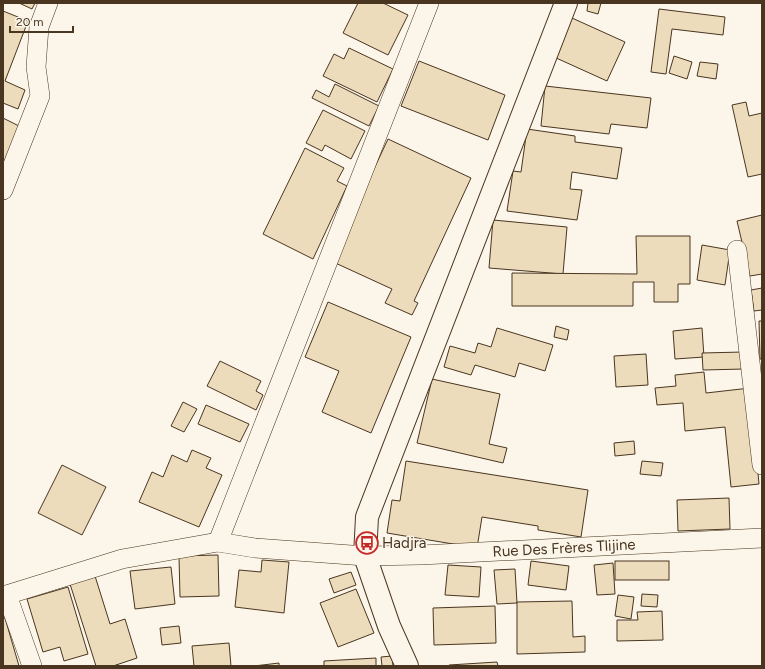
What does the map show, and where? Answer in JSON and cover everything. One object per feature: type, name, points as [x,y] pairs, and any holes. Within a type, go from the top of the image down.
[{"type":"street","points":[[3,190],[40,96],[36,67],[39,27],[48,3]]},
{"type":"street","points":[[218,542],[429,3]]},
{"type":"street","points":[[407,666],[389,626],[365,556],[367,517],[566,3]]},
{"type":"street","points":[[737,250],[762,466]]},
{"type":"street","name":"Rue Des Frères Tlijine","points":[[5,596],[122,559],[218,542],[255,548],[365,556],[421,555],[762,538]]},
{"type":"street","points":[[5,596],[32,666]]},
{"type":"building","points":[[19,3],[35,3],[32,9]]},
{"type":"building","points":[[358,3],[383,3],[408,15],[388,55],[343,33]]},
{"type":"building","points":[[588,3],[601,3],[598,14],[587,11]]},
{"type":"building","points":[[659,9],[725,17],[723,35],[672,29],[666,74],[651,72]]},
{"type":"building","points":[[3,11],[28,21],[5,81],[25,90],[18,109],[3,103]]},
{"type":"building","points":[[572,18],[625,42],[607,81],[554,57]]},
{"type":"building","points":[[349,48],[393,69],[377,102],[323,76],[334,54],[344,59]]},
{"type":"building","points":[[674,56],[692,62],[687,79],[669,73]]},
{"type":"building","points":[[419,61],[505,95],[488,140],[401,106]]},
{"type":"building","points":[[700,62],[718,64],[716,79],[697,76]]},
{"type":"building","points":[[335,84],[379,106],[369,126],[312,98],[316,90],[329,97]]},
{"type":"building","points":[[545,86],[651,98],[647,128],[611,124],[609,134],[541,126]]},
{"type":"building","points":[[746,102],[749,116],[762,113],[762,174],[748,177],[732,105]]},
{"type":"building","points":[[323,110],[365,131],[351,159],[325,145],[322,151],[306,143]]},
{"type":"building","points":[[3,118],[23,128],[3,169]]},
{"type":"building","points":[[527,129],[575,136],[575,142],[622,148],[617,179],[572,172],[570,189],[582,190],[577,220],[507,211],[513,171],[521,172]]},
{"type":"building","points":[[388,139],[471,178],[414,301],[418,303],[412,315],[385,303],[392,289],[331,261]]},
{"type":"building","points":[[305,148],[344,168],[337,181],[347,186],[313,259],[263,234]]},
{"type":"building","points":[[762,215],[762,274],[750,276],[737,221]]},
{"type":"building","points":[[493,220],[567,227],[563,274],[489,268]]},
{"type":"building","points":[[636,236],[690,236],[690,284],[678,284],[678,302],[654,302],[654,282],[633,282],[633,306],[512,306],[512,273],[637,274]]},
{"type":"building","points":[[702,245],[730,250],[725,285],[697,280]]},
{"type":"building","points":[[762,288],[762,310],[754,311],[751,290]]},
{"type":"building","points":[[328,302],[411,337],[371,433],[322,412],[339,371],[305,357]]},
{"type":"building","points":[[759,321],[762,321],[762,359],[760,359]]},
{"type":"building","points":[[556,326],[569,330],[567,340],[554,337]]},
{"type":"building","points":[[497,328],[553,345],[545,371],[519,363],[515,377],[475,365],[471,375],[444,367],[450,346],[475,353],[478,343],[491,347]]},
{"type":"building","points":[[702,328],[704,357],[675,359],[673,331]]},
{"type":"building","points":[[743,352],[744,369],[703,370],[702,353]]},
{"type":"building","points":[[646,354],[648,385],[616,387],[614,356]]},
{"type":"building","points":[[220,361],[261,381],[256,391],[263,395],[256,410],[207,386]]},
{"type":"building","points":[[704,372],[706,393],[750,388],[759,484],[731,487],[725,427],[685,431],[683,403],[657,405],[655,388],[676,386],[675,375]]},
{"type":"building","points":[[432,379],[500,394],[489,444],[507,448],[503,463],[417,443]]},
{"type":"building","points":[[183,402],[197,409],[184,432],[171,426]]},
{"type":"building","points":[[206,405],[249,424],[240,442],[198,424]]},
{"type":"building","points":[[634,441],[635,454],[615,456],[614,443]]},
{"type":"building","points":[[192,450],[211,458],[206,468],[222,475],[199,527],[139,502],[152,472],[163,477],[172,455],[187,462]]},
{"type":"building","points":[[406,461],[588,490],[581,537],[538,530],[538,526],[482,517],[477,548],[387,533],[392,500],[400,501]]},
{"type":"building","points":[[642,461],[663,463],[661,476],[640,474]]},
{"type":"building","points":[[62,465],[106,487],[82,535],[38,513]]},
{"type":"building","points":[[729,498],[730,529],[678,531],[677,500]]},
{"type":"building","points":[[218,555],[219,596],[180,597],[179,556]]},
{"type":"building","points":[[262,560],[289,562],[284,613],[235,607],[239,570],[261,572]]},
{"type":"building","points":[[531,561],[569,566],[566,590],[528,585]]},
{"type":"building","points":[[615,561],[669,561],[669,580],[615,580]]},
{"type":"building","points":[[613,563],[615,594],[597,595],[594,565]]},
{"type":"building","points":[[448,565],[481,567],[479,597],[445,595]]},
{"type":"building","points":[[171,567],[175,604],[135,609],[130,571]]},
{"type":"building","points":[[515,569],[517,603],[497,604],[494,570]]},
{"type":"building","points":[[351,572],[356,585],[334,593],[329,579]]},
{"type":"building","points":[[95,576],[110,624],[125,619],[137,658],[113,666],[96,666],[70,584]]},
{"type":"building","points":[[68,587],[88,654],[64,661],[60,647],[43,652],[27,599]]},
{"type":"building","points":[[356,589],[374,633],[338,647],[320,603]]},
{"type":"building","points":[[642,594],[658,595],[657,607],[641,606]]},
{"type":"building","points":[[618,595],[634,597],[631,619],[615,616]]},
{"type":"building","points":[[572,601],[573,637],[585,636],[585,652],[517,654],[517,602]]},
{"type":"building","points":[[495,606],[496,643],[434,645],[433,608]]},
{"type":"building","points":[[662,611],[663,640],[617,641],[617,620],[638,620],[637,612]]},
{"type":"building","points":[[5,618],[19,666],[3,666],[3,619]]},
{"type":"building","points":[[179,626],[181,643],[162,645],[160,628]]},
{"type":"building","points":[[229,643],[231,666],[194,666],[192,646]]},
{"type":"building","points":[[392,656],[393,666],[382,666],[381,657]]},
{"type":"building","points":[[376,658],[376,666],[324,666],[324,661]]},
{"type":"building","points":[[497,662],[498,666],[449,666],[449,665]]},
{"type":"building","points":[[279,663],[279,666],[254,666]]},
{"type":"place","name":"Hadjra","points":[[367,543]]}]
